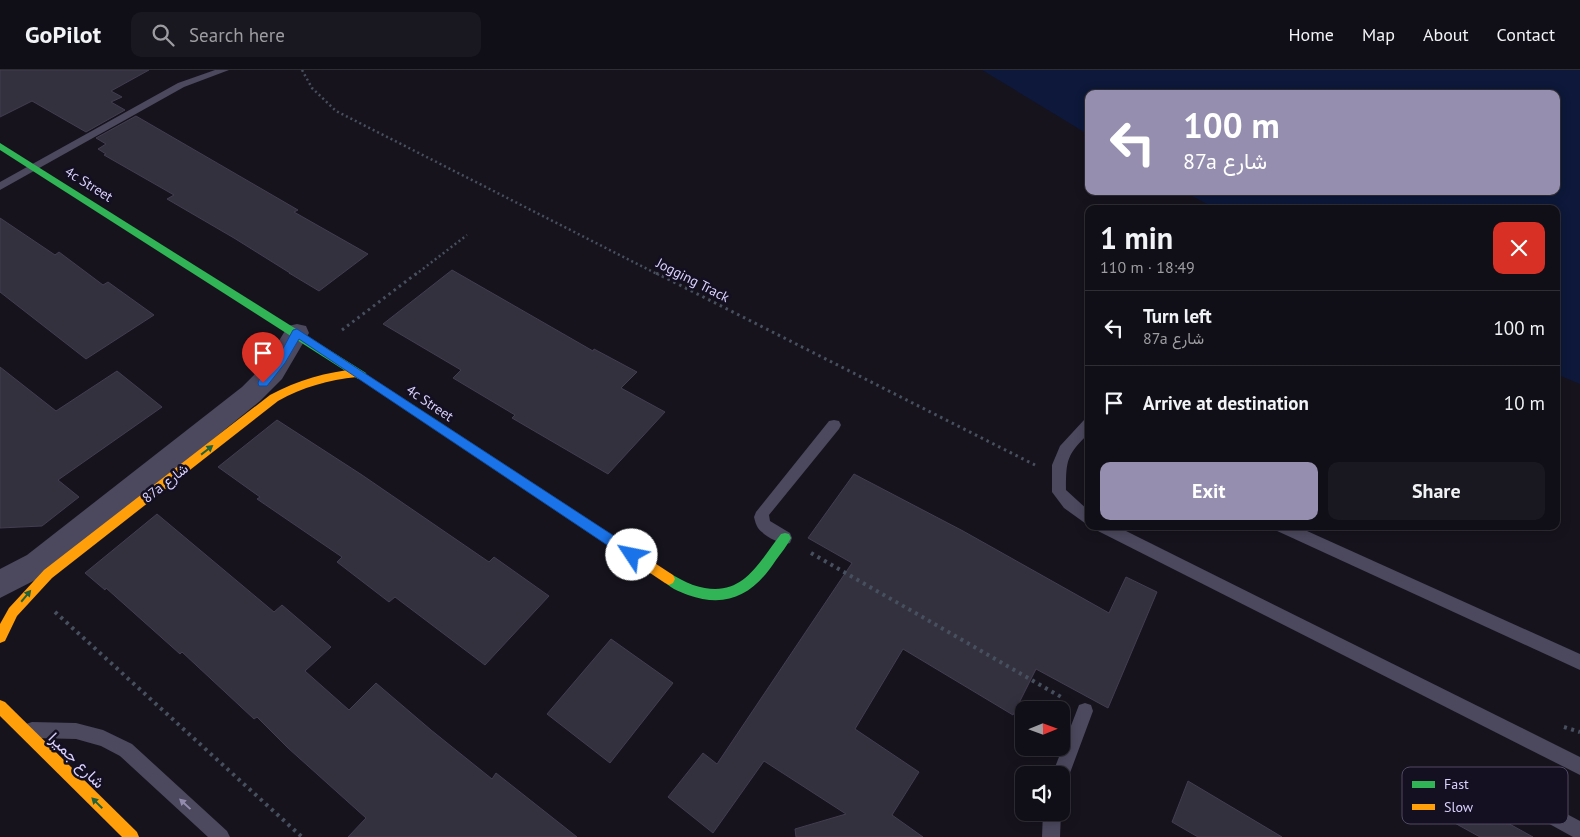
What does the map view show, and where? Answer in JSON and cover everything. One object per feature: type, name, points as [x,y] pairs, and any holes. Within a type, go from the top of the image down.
[{"type":"street","name":"4c Street","points":[[0,146],[308,340],[681,587],[697,594],[716,595],[734,592],[751,582],[785,538]]},
{"type":"street","name":"87a شارع","points":[[0,584],[38,564],[263,383],[282,361],[308,340]]},
{"type":"street","name":"87a شارع","points":[[0,637],[13,612],[48,574],[274,398],[302,382],[318,377],[358,373]]},
{"type":"street","points":[[0,563],[26,553],[42,544],[134,486]]},
{"type":"street","name":"شارع جميرا","points":[[0,707],[132,837]]},
{"type":"lane","points":[[0,187],[180,85],[224,70]]},
{"type":"lane","points":[[785,538],[764,525],[761,521],[763,512],[834,425]]},
{"type":"lane","points":[[1085,428],[1067,446],[1059,466],[1059,492],[1069,504],[1085,517]]},
{"type":"lane","points":[[1109,530],[1580,766]]},
{"type":"lane","points":[[1289,530],[1580,662]]},
{"type":"lane","points":[[1064,766],[1085,711]]},
{"type":"lane","points":[[22,728],[76,731],[103,738],[126,750],[221,837]]},
{"type":"lane","points":[[1052,821],[1052,837]]},
{"type":"lane","points":[[1567,824],[1580,831]]},
{"type":"path","name":"Jogging Track","points":[[302,70],[304,78],[317,95],[336,111],[1060,477]]},
{"type":"path","points":[[308,340],[467,235]]},
{"type":"path","points":[[785,538],[1085,711]]},
{"type":"path","points":[[51,609],[302,837]]},
{"type":"water","points":[[982,70],[1580,70],[1580,384],[1560,376],[1560,205],[1209,205],[1190,195],[1560,195],[1560,90],[1085,90],[1085,133]]},
{"type":"building","points":[[0,70],[149,70],[111,91],[122,97],[111,102],[125,110],[86,132],[32,101],[0,117]]},
{"type":"building","points":[[136,116],[298,210],[294,212],[368,254],[319,291],[167,199],[174,195],[104,155],[106,154],[98,149],[106,144],[96,138]]},
{"type":"building","points":[[0,218],[55,255],[59,252],[103,285],[108,282],[154,315],[86,359],[0,292]]},
{"type":"building","points":[[452,270],[593,351],[594,349],[637,372],[621,388],[665,412],[608,474],[512,418],[515,415],[453,378],[461,370],[383,324]]},
{"type":"building","points":[[0,367],[56,411],[117,371],[162,407],[58,480],[79,497],[42,526],[0,528]]},
{"type":"building","points":[[277,420],[362,475],[489,562],[494,557],[549,596],[485,665],[395,597],[389,602],[337,562],[342,557],[257,499],[260,497],[218,467]]},
{"type":"building","points":[[854,474],[963,531],[1109,613],[1126,577],[1157,592],[1108,708],[1036,669],[1020,701],[1015,701],[1013,715],[903,649],[855,729],[919,772],[892,815],[923,837],[796,837],[795,829],[846,814],[764,761],[713,833],[668,797],[703,753],[717,764],[852,563],[808,538]]},
{"type":"building","points":[[157,514],[274,612],[282,605],[331,647],[305,671],[349,710],[376,683],[492,779],[496,773],[577,837],[348,837],[366,818],[288,748],[257,717],[254,719],[182,652],[180,654],[106,588],[105,590],[85,573]]},
{"type":"building","points":[[611,639],[673,683],[610,763],[547,714]]},
{"type":"building","points":[[1188,781],[1282,837],[1198,837],[1172,822]]},
{"type":"building","points":[[1456,824],[1509,824],[1533,837],[1480,837]]},
{"type":"traffic: fast","points":[[0,146],[362,376]]},
{"type":"traffic: fast","points":[[669,579],[679,585],[700,592],[711,594],[732,592],[743,588],[757,576],[785,538]]},
{"type":"traffic: slow","points":[[0,637],[13,612],[48,574],[274,398],[314,380],[358,373]]},
{"type":"traffic: slow","points":[[362,376],[669,579]]},
{"type":"traffic: slow","points":[[0,707],[132,837]]},
{"type":"route","points":[[263,383],[282,361],[297,333],[632,555]]}]
